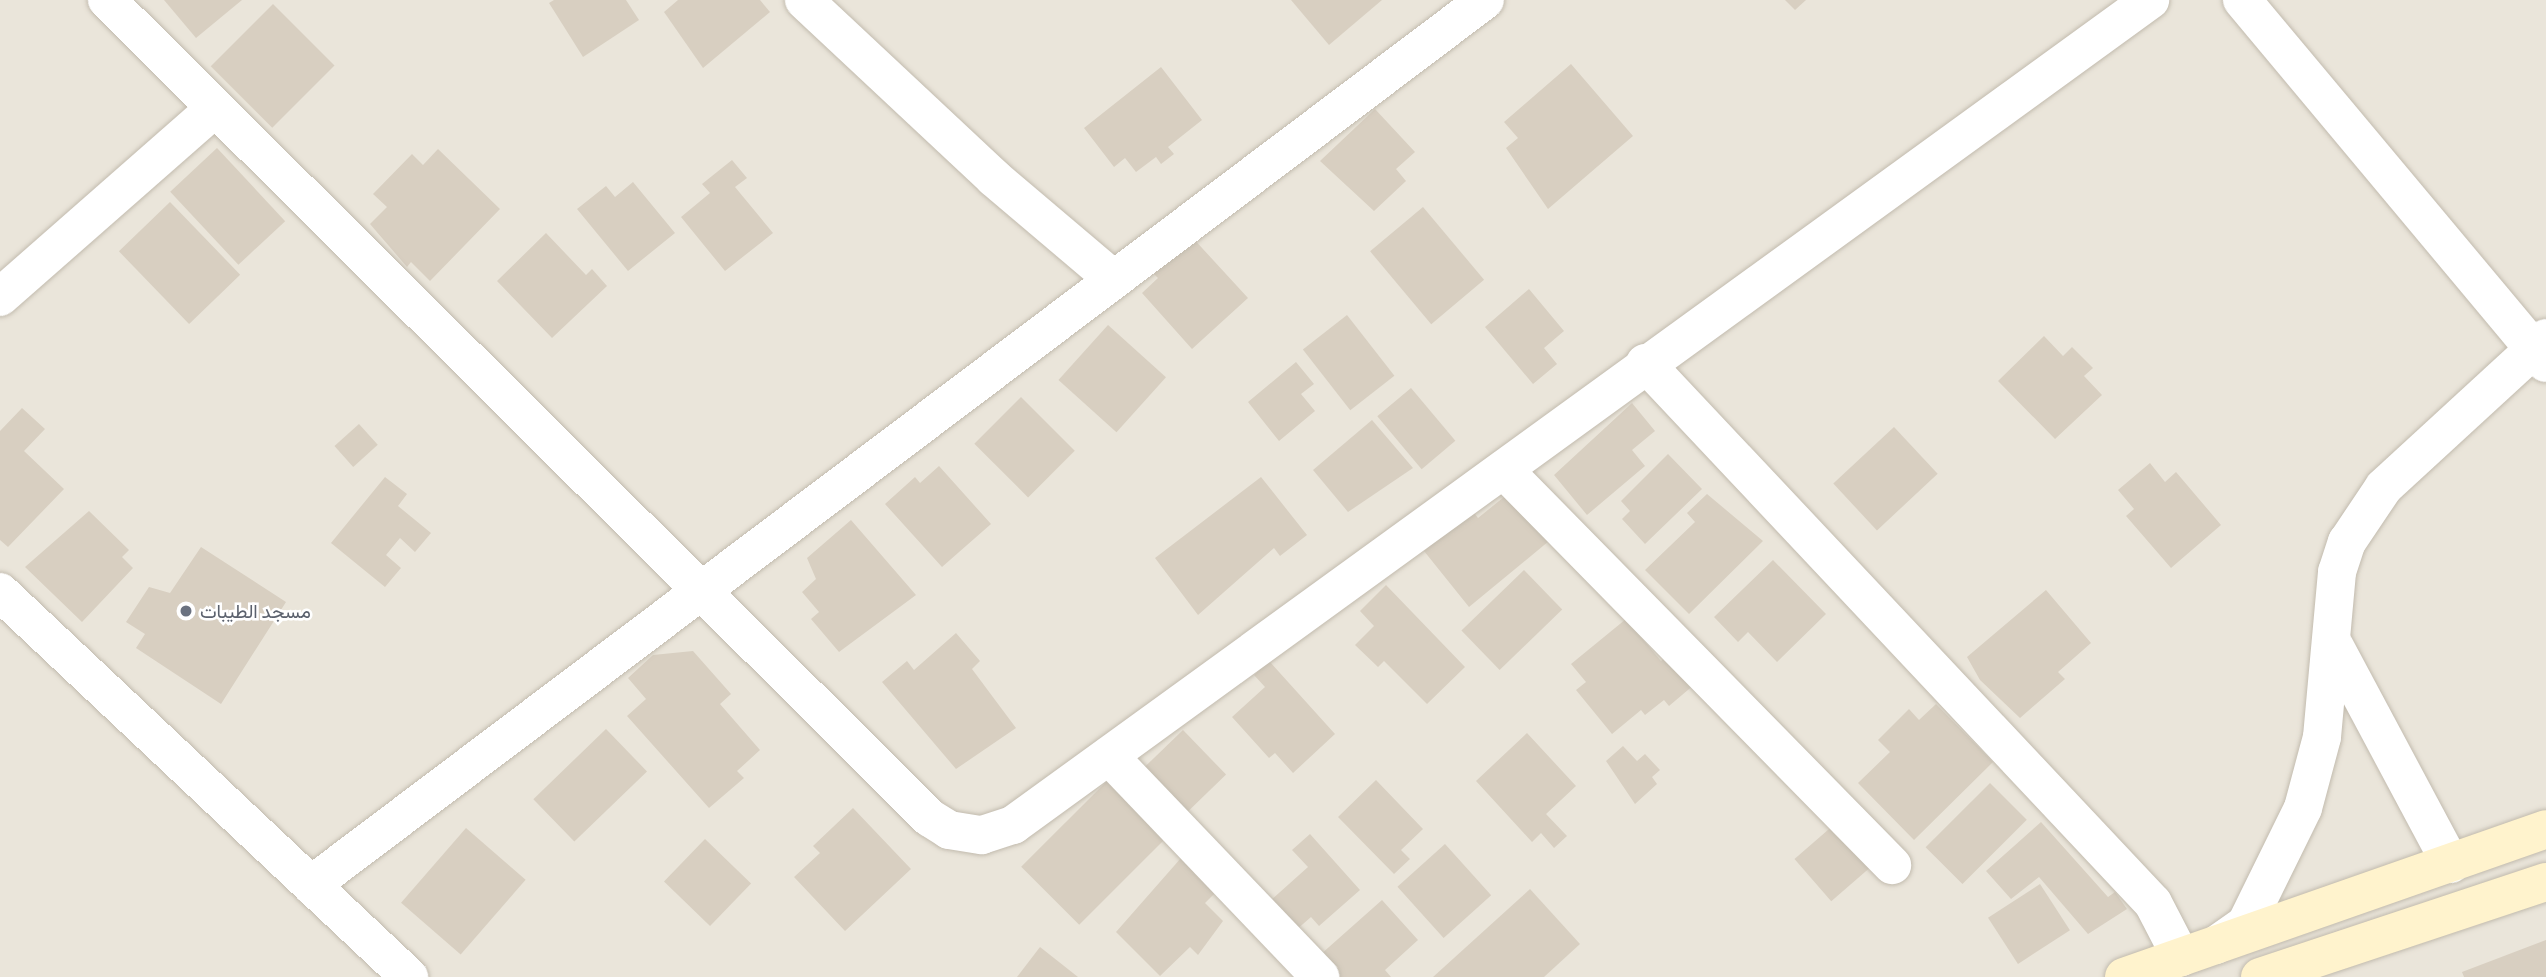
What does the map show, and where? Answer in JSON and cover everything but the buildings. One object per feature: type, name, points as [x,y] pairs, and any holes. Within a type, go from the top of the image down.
[{"type":"main road","points":[[2124,977],[2546,829]]},
{"type":"main road","points":[[2260,977],[2546,882]]},
{"type":"street","points":[[107,0],[930,818],[948,830],[982,835],[1013,825],[1504,470],[1645,363],[2150,0]]},
{"type":"street","points":[[804,0],[994,178],[1112,278]]},
{"type":"street","points":[[311,885],[704,592],[1112,278],[1485,0]]},
{"type":"street","points":[[2217,945],[2246,924],[2290,844],[2322,737],[2335,648],[2337,572],[2365,512],[2384,486],[2542,350],[2242,0]]},
{"type":"street","points":[[0,297],[215,108]]},
{"type":"street","points":[[1645,363],[2153,903],[2181,957]]},
{"type":"street","points":[[1504,470],[1892,865]]},
{"type":"street","points":[[0,592],[409,977]]},
{"type":"street","points":[[2335,648],[2451,864]]},
{"type":"street","points":[[1109,756],[1320,977]]},
{"type":"shaded area","points":[[0,0],[2546,0],[2546,977],[0,977]]},
{"type":"place","name":"مسجد الطيبات","points":[[186,611]]}]
